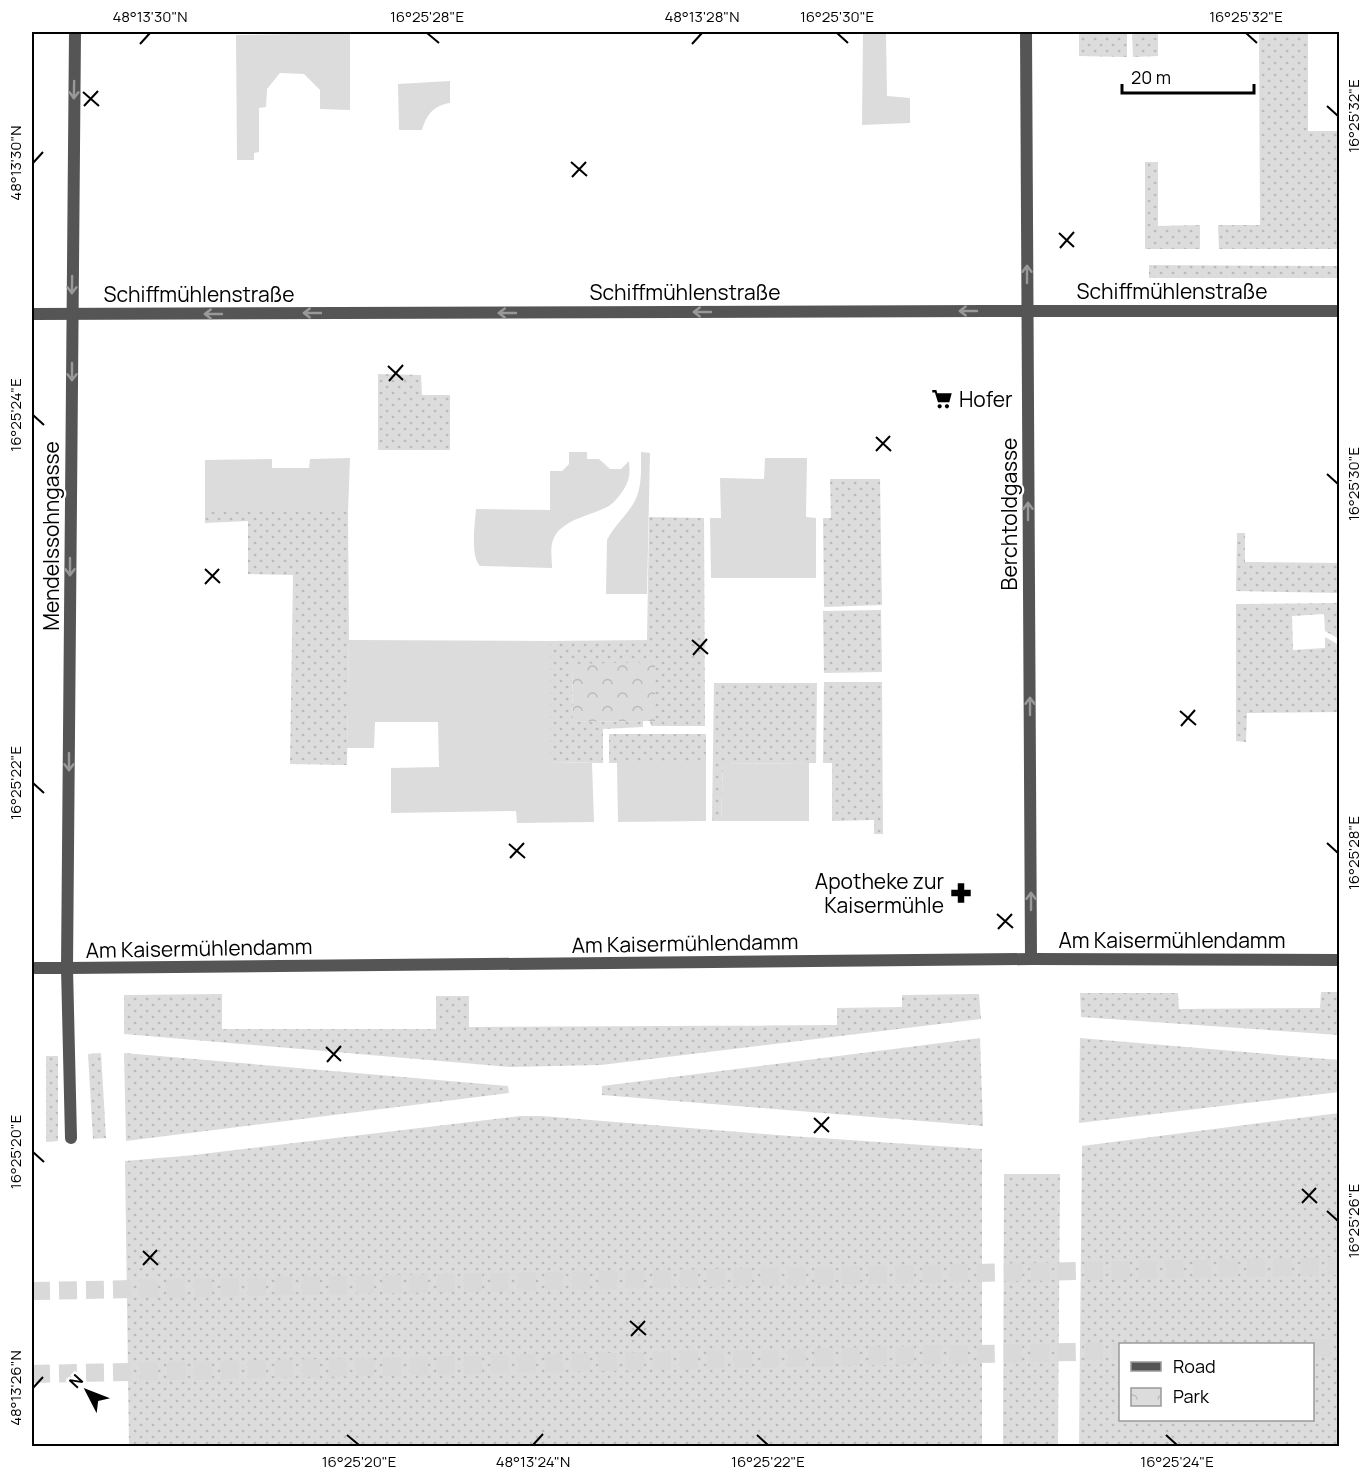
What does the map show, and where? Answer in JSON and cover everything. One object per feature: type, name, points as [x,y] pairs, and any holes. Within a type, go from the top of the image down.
[{"type":"street","name":"Mendelssohngasse","points":[[71,1138],[68,968],[75,32]]},
{"type":"street","name":"Berchtoldgasse","points":[[1026,32],[1032,959]]},
{"type":"street","name":"Schiffmühlenstraße","points":[[32,314],[1340,311]]},
{"type":"street","name":"Am Kaisermühlendamm","points":[[32,968],[1032,959],[1340,960]]},
{"type":"green space","points":[[863,32],[886,33],[887,96],[910,98],[910,123],[862,125]]},
{"type":"green space","points":[[1079,32],[1127,32],[1127,57],[1079,56]]},
{"type":"green space","points":[[1132,32],[1158,32],[1158,56],[1133,57]]},
{"type":"green space","points":[[1259,32],[1308,32],[1308,131],[1339,131],[1339,249],[1219,249],[1218,225],[1260,225]]},
{"type":"green space","points":[[350,33],[350,110],[320,109],[320,90],[304,74],[280,73],[267,89],[266,107],[259,108],[259,152],[254,153],[254,160],[237,160],[236,35]]},
{"type":"green space","points":[[450,81],[450,103],[439,106],[432,112],[426,119],[422,130],[399,130],[398,84]]},
{"type":"green space","points":[[1145,162],[1158,162],[1158,226],[1200,225],[1200,249],[1145,249]]},
{"type":"green space","points":[[1149,265],[1339,266],[1339,278],[1149,278]]},
{"type":"green space","points":[[378,374],[421,375],[422,395],[450,395],[450,450],[378,450]]},
{"type":"green space","points":[[569,452],[587,452],[587,459],[599,459],[610,469],[621,469],[629,461],[628,479],[619,496],[609,506],[569,523],[557,533],[552,547],[552,568],[480,566],[474,548],[476,509],[550,510],[550,471],[562,471],[569,464]]},
{"type":"green space","points":[[641,452],[650,453],[647,594],[606,594],[607,540],[631,507],[639,491]]},
{"type":"green space","points":[[350,458],[348,512],[205,512],[205,460],[272,459],[272,468],[309,468],[310,459]]},
{"type":"green space","points":[[765,458],[807,458],[806,517],[816,518],[816,578],[711,578],[710,518],[721,518],[720,478],[764,479]]},
{"type":"green space","points":[[830,479],[880,479],[882,605],[824,607],[823,518],[831,518]]},
{"type":"green space","points":[[205,512],[348,512],[347,765],[290,764],[293,575],[248,574],[248,521],[205,523]]},
{"type":"green space","points":[[649,517],[704,518],[705,726],[651,726],[650,721],[655,721],[572,664],[573,722],[643,721],[643,727],[603,729],[603,763],[550,762],[550,641],[647,640]]},
{"type":"green space","points":[[1237,533],[1245,533],[1245,562],[1339,563],[1339,593],[1236,591]]},
{"type":"green space","points":[[1339,603],[1339,639],[1325,631],[1324,614],[1292,616],[1293,650],[1325,648],[1325,637],[1339,645],[1339,712],[1247,713],[1246,742],[1236,741],[1236,604]]},
{"type":"green space","points":[[881,610],[882,672],[824,673],[823,611]]},
{"type":"green space","points":[[349,640],[550,641],[550,762],[592,763],[594,822],[517,823],[516,811],[391,813],[391,768],[439,767],[438,722],[375,722],[374,748],[347,748]]},
{"type":"green space","points":[[655,662],[655,721],[573,722],[572,664]]},
{"type":"green space","points":[[824,682],[882,682],[883,834],[874,834],[874,820],[832,821],[832,763],[823,763]]},
{"type":"green space","points":[[714,683],[817,683],[816,763],[723,764],[721,821],[712,821]]},
{"type":"green space","points":[[609,734],[706,734],[706,763],[609,763]]},
{"type":"green space","points":[[617,763],[706,763],[706,821],[618,822]]},
{"type":"green space","points":[[809,763],[809,821],[721,821],[723,764]]},
{"type":"green space","points":[[1321,992],[1339,992],[1339,1035],[1081,1017],[1080,993],[1178,993],[1179,1009],[1320,1008]]},
{"type":"green space","points":[[222,994],[222,1029],[436,1029],[436,996],[469,996],[469,1027],[837,1025],[837,1008],[902,1007],[902,995],[979,994],[981,1019],[601,1065],[510,1067],[124,1034],[124,995]]},
{"type":"green space","points":[[980,1038],[983,1126],[602,1095],[602,1086]]},
{"type":"green space","points":[[1080,1038],[1339,1060],[1339,1092],[1079,1123]]},
{"type":"green space","points":[[101,1053],[106,1138],[93,1139],[88,1054]]},
{"type":"green space","points":[[124,1053],[508,1086],[509,1093],[126,1141]]},
{"type":"green space","points":[[46,1056],[58,1056],[58,1141],[46,1142]]},
{"type":"green space","points":[[1339,1113],[1339,1446],[1079,1446],[1082,1146]]},
{"type":"green space","points":[[520,1116],[982,1149],[982,1446],[129,1446],[125,1161],[194,1155]]},
{"type":"green space","points":[[1004,1174],[1060,1174],[1058,1446],[1003,1446]]},
{"type":"tunnel","points":[[32,1291],[1340,1266]]},
{"type":"tunnel","points":[[1314,1348],[1340,1348]]},
{"type":"tunnel","points":[[32,1374],[1119,1351]]},
{"type":"place","name":"Hofer","points":[[942,399]]},
{"type":"place","name":"Apotheke zur Kaisermühle","points":[[961,893]]}]
